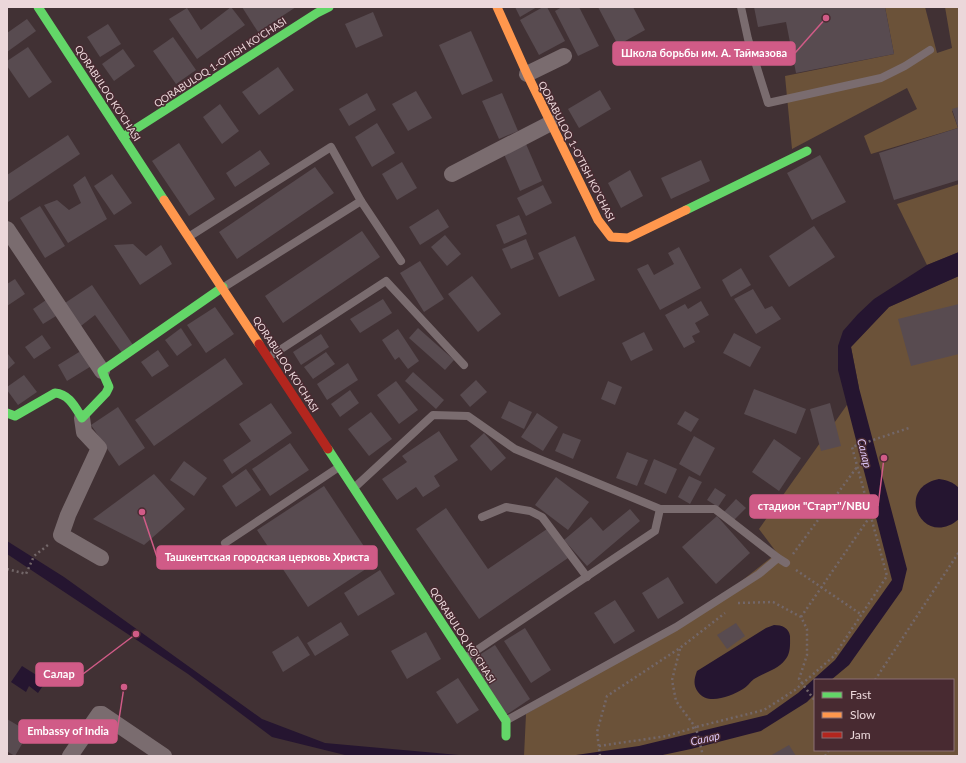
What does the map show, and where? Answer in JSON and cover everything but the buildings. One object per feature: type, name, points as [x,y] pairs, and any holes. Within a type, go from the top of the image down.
[{"type":"street","name":"QORABULOQ KO'CHASI","points":[[38,7],[269,357],[506,721]]},
{"type":"street","name":"QORABULOQ 1-O'TISH KO'CHASI","points":[[124,137],[317,13],[329,7]]},
{"type":"street","name":"QORABULOQ 1-O'TISH KO'CHASI","points":[[497,7],[527,74],[598,220],[611,237],[628,238],[807,151]]},
{"type":"street","points":[[527,74],[564,56]]},
{"type":"street","points":[[452,174],[551,123]]},
{"type":"street","points":[[7,229],[102,371],[109,387],[106,393],[82,418]]},
{"type":"street","points":[[102,371],[223,288]]},
{"type":"street","points":[[7,412],[15,416],[55,393],[60,392],[66,396],[82,418],[84,432],[99,448],[68,515],[61,535],[101,558]]},
{"type":"street","points":[[70,756],[99,714],[102,714],[164,756]]},
{"type":"street","points":[[506,721],[506,736]]},
{"type":"lane","points":[[741,7],[748,39],[768,104],[881,78],[905,66],[930,50]]},
{"type":"lane","points":[[189,236],[331,147],[361,201],[401,261]]},
{"type":"lane","points":[[223,288],[361,201]]},
{"type":"lane","points":[[269,357],[386,280],[464,365]]},
{"type":"lane","points":[[354,489],[433,415],[468,416],[515,449],[660,509],[715,509],[786,563]]},
{"type":"lane","points":[[225,543],[340,466]]},
{"type":"lane","points":[[482,517],[506,507],[530,511],[542,517],[587,577]]},
{"type":"lane","points":[[465,658],[655,531],[660,509]]},
{"type":"lane","points":[[506,721],[676,627],[759,574],[778,558]]},
{"type":"path","points":[[599,747],[667,736],[764,710],[803,685],[834,656],[887,576],[852,447],[908,428]]},
{"type":"path","points":[[857,467],[786,563],[862,615]]},
{"type":"path","points":[[801,616],[871,515]]},
{"type":"path","points":[[876,679],[959,552]]},
{"type":"path","points":[[7,569],[26,574],[34,556]]},
{"type":"path","points":[[743,598],[737,603],[773,602],[801,616],[807,629],[807,654],[798,679],[814,700]]},
{"type":"path","points":[[600,756],[597,732],[607,696],[680,648],[726,612]]},
{"type":"path","points":[[680,648],[672,680],[676,701],[696,728],[703,756]]},
{"type":"shaded area","points":[[885,7],[925,7],[937,53],[952,48],[945,7],[959,7],[959,109],[952,111],[958,128],[871,154],[864,136],[917,109],[907,88],[792,149],[785,76],[894,54]]},
{"type":"shaded area","points":[[959,184],[959,252],[927,265],[897,204]]},
{"type":"shaded area","points":[[959,276],[959,756],[524,756],[526,714],[696,617],[777,553],[759,529],[859,388],[851,347],[889,307]]},
{"type":"water","name":"Салар","points":[[959,252],[959,276],[889,307],[851,347],[859,388],[907,569],[902,590],[849,665],[832,679],[814,679],[814,695],[807,702],[761,731],[658,756],[569,756],[639,746],[767,715],[798,693],[835,660],[892,580],[838,370],[838,346],[843,331],[874,299],[927,265]]},
{"type":"water","points":[[939,479],[950,482],[959,488],[959,519],[946,527],[934,527],[925,522],[918,514],[916,504],[918,493],[925,485]]},
{"type":"water","points":[[7,541],[64,577],[262,719],[325,743],[470,756],[349,756],[272,737],[188,674],[7,554]]},
{"type":"water","points":[[774,625],[785,628],[790,636],[789,651],[787,657],[782,663],[775,669],[754,679],[743,689],[726,697],[713,699],[702,696],[698,692],[694,682],[697,671],[766,628]]},
{"type":"water","points":[[22,666],[46,681],[38,693],[29,686],[26,692],[11,682]]},
{"type":"traffic: fast","points":[[38,7],[164,200]]},
{"type":"traffic: fast","points":[[123,137],[317,13],[329,7]]},
{"type":"traffic: fast","points":[[686,210],[807,151]]},
{"type":"traffic: fast","points":[[7,413],[15,416],[55,393],[68,398],[82,418],[106,393],[109,387],[102,371],[223,287]]},
{"type":"traffic: fast","points":[[328,449],[506,721],[506,736]]},
{"type":"traffic: slow","points":[[497,7],[527,74],[598,220],[611,237],[628,238],[686,210]]},
{"type":"traffic: slow","points":[[164,200],[259,344]]},
{"type":"traffic: jam","points":[[259,344],[328,449]]},
{"type":"place","name":"Школа борьбы им. А. Таймазова","points":[[826,18]]},
{"type":"place","name":"стадион \"Старт\"/NBU","points":[[884,458]]},
{"type":"place","name":"Ташкентская городская церковь Христа","points":[[142,512]]},
{"type":"place","name":"Салар","points":[[136,634]]},
{"type":"place","name":"Embassy of India","points":[[124,687]]}]
